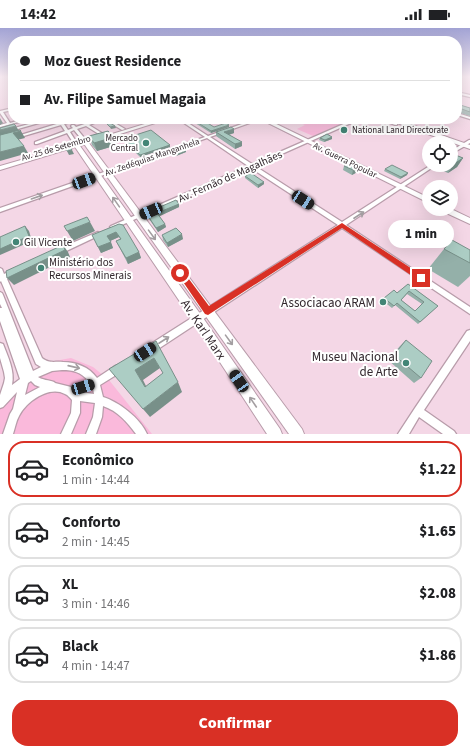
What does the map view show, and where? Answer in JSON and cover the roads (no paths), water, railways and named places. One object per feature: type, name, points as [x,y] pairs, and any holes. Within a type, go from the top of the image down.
[{"type":"street","points":[[0,112],[8,123]]},
{"type":"street","points":[[0,126],[9,124]]},
{"type":"street","points":[[0,133],[33,124]]},
{"type":"street","points":[[14,137],[59,124]]},
{"type":"street","points":[[63,124],[76,144]]},
{"type":"street","points":[[72,124],[75,129],[87,140]]},
{"type":"street","points":[[114,124],[123,129]]},
{"type":"street","name":"Av. 25 de Setembro","points":[[97,136],[136,124]]},
{"type":"street","name":"Av. 25 de Setembro","points":[[0,168],[87,140],[147,124]]},
{"type":"street","points":[[188,124],[470,311]]},
{"type":"street","name":"Av. Zedéquias Manganhela","points":[[0,210],[246,124]]},
{"type":"street","name":"Av. Guerra Popular","points":[[271,124],[403,186],[422,197]]},
{"type":"street","name":"Av. Guerra Popular","points":[[278,124],[309,141]]},
{"type":"street","name":"Av. Fernão de Magalhães","points":[[108,229],[347,124]]},
{"type":"street","points":[[395,124],[428,136]]},
{"type":"street","points":[[404,124],[465,146],[470,151]]},
{"type":"street","points":[[36,143],[86,125],[103,135]]},
{"type":"street","name":"Av. Karl Marx","points":[[87,140],[102,174]]},
{"type":"street","points":[[465,146],[470,141]]},
{"type":"street","name":"Av. 25 de Setembro","points":[[0,164],[76,144]]},
{"type":"street","name":"Av. Karl Marx","points":[[76,144],[102,174],[133,218],[274,434]]},
{"type":"street","points":[[145,352],[424,172]]},
{"type":"street","name":"Av. Guerra Popular","points":[[403,186],[422,193]]},
{"type":"street","points":[[458,210],[470,216]]},
{"type":"street","points":[[458,215],[470,221]]},
{"type":"street","name":"Av. Karl Marx","points":[[133,218],[208,311],[296,434]]},
{"type":"street","points":[[53,254],[102,232]]},
{"type":"street","points":[[17,271],[1,276],[39,361],[45,365],[75,366],[84,369],[91,375],[96,383],[99,399],[98,411],[91,434]]},
{"type":"street","points":[[0,295],[28,378],[8,434]]},
{"type":"street","points":[[0,311],[28,378],[38,382],[65,387],[72,393],[99,399],[113,404],[122,410],[142,434]]},
{"type":"street","points":[[403,434],[470,334]]},
{"type":"street","points":[[0,347],[10,377],[9,386],[0,404]]},
{"type":"street","points":[[72,393],[96,383],[126,364]]},
{"type":"street","points":[[0,404],[11,392],[28,378],[54,366]]},
{"type":"street","points":[[14,415],[30,397],[40,390],[58,386]]},
{"type":"street","points":[[66,434],[75,416],[76,405],[72,393]]},
{"type":"street","points":[[418,411],[451,434]]},
{"type":"place","name":"National Land Directorate","points":[[344,130]]},
{"type":"place","name":"Mercado Central","points":[[146,143]]},
{"type":"place","name":"Gil Vicente","points":[[16,242]]},
{"type":"place","name":"Ministério dos Recursos Minerais","points":[[41,268]]},
{"type":"place","name":"Associacao ARAM","points":[[383,302]]},
{"type":"place","name":"Museu Nacional de Arte","points":[[406,363]]}]
